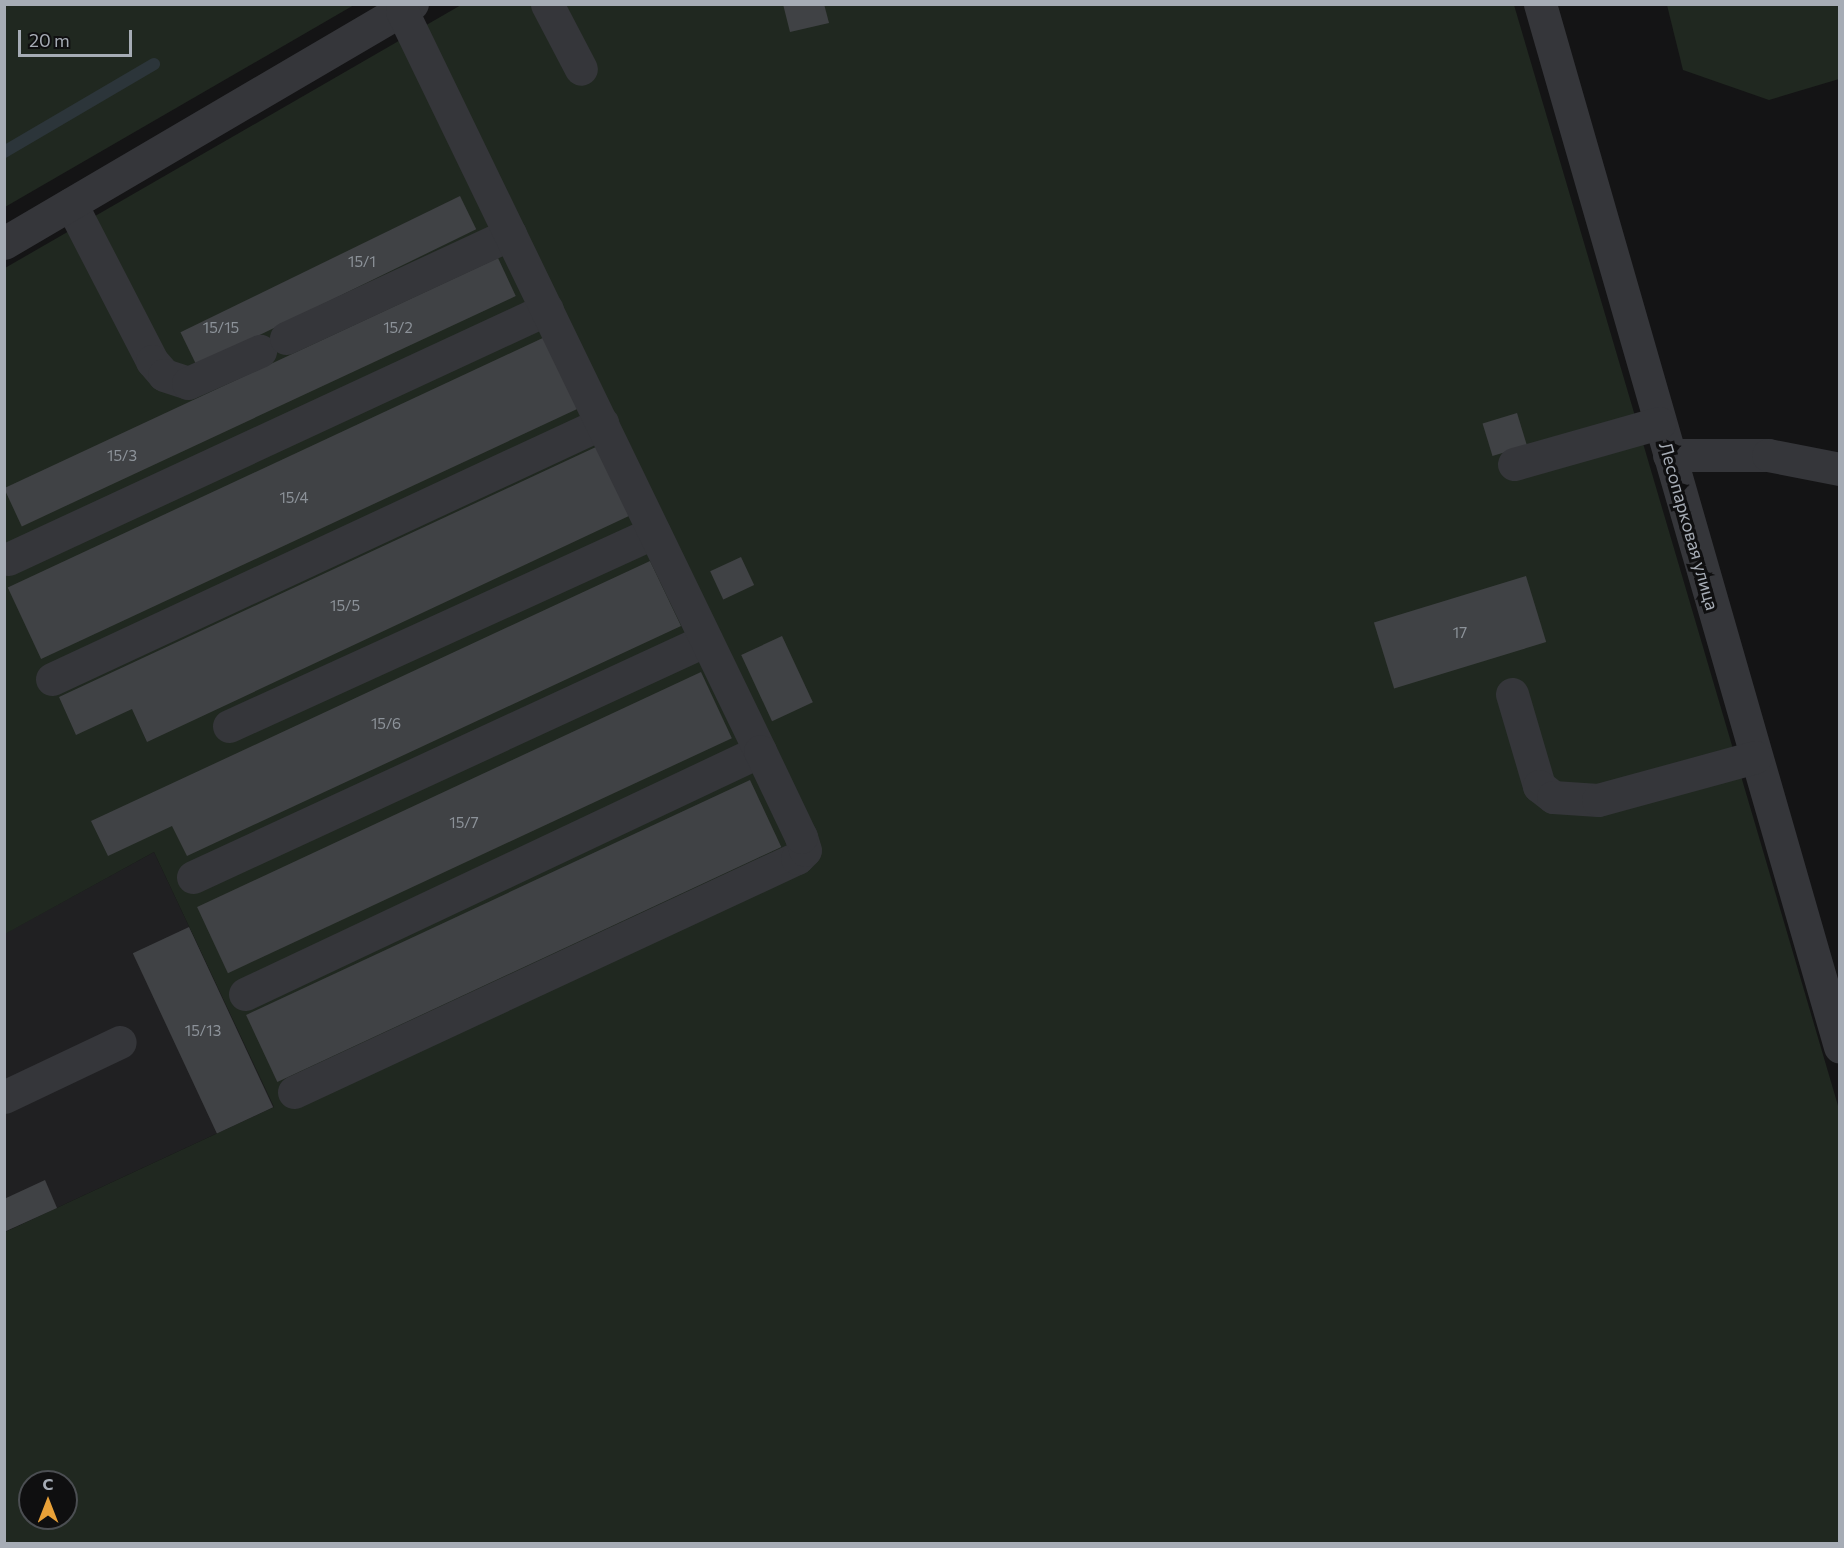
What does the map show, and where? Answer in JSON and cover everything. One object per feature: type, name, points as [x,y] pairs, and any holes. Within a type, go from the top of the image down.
[{"type":"street","points":[[547,4],[581,69]]},
{"type":"street","name":"Лесопарковая улица","points":[[1540,4],[1839,1047]]},
{"type":"street","points":[[4,243],[407,8],[510,234],[801,837],[805,850],[797,858],[294,1092]]},
{"type":"street","points":[[71,204],[152,361],[164,375],[188,383],[510,234]]},
{"type":"street","points":[[8,559],[547,309]]},
{"type":"street","points":[[52,679],[602,423]]},
{"type":"street","points":[[1514,464],[1659,423]]},
{"type":"street","points":[[1669,455],[1768,455],[1839,470]]},
{"type":"street","points":[[229,726],[654,532]]},
{"type":"street","points":[[193,878],[706,640]]},
{"type":"street","points":[[1512,694],[1539,786],[1553,797],[1598,800],[1755,758]]},
{"type":"street","points":[[245,994],[760,751]]},
{"type":"street","points":[[4,1097],[120,1042]]},
{"type":"shaded area","points":[[5,4],[354,4],[354,5],[5,207]]},
{"type":"shaded area","points":[[461,5],[1514,5],[1839,1109],[1839,1543],[5,1543],[5,1232],[274,1107],[154,852],[5,934],[5,268]]},
{"type":"shaded area","points":[[1667,5],[1839,5],[1839,79],[1769,100],[1683,70]]},
{"type":"shaded area","points":[[154,852],[274,1107],[5,1232],[4,934]]},
{"type":"building","points":[[783,4],[824,4],[829,23],[790,32]]},
{"type":"building","points":[[460,196],[476,229],[197,366],[180,332]]},
{"type":"building","points":[[498,258],[516,296],[22,526],[4,488]]},
{"type":"building","points":[[547,336],[580,408],[41,659],[8,587]]},
{"type":"building","points":[[1517,413],[1527,446],[1493,456],[1483,424]]},
{"type":"building","points":[[598,446],[631,515],[147,742],[132,709],[76,735],[59,697]]},
{"type":"building","points":[[741,557],[754,585],[723,599],[710,571]]},
{"type":"building","points":[[650,561],[681,626],[187,856],[172,826],[108,856],[91,821]]},
{"type":"building","points":[[1526,576],[1546,642],[1394,688],[1374,622]]},
{"type":"building","points":[[782,636],[813,702],[772,721],[741,655]]},
{"type":"building","points":[[701,672],[732,738],[228,973],[197,907]]},
{"type":"building","points":[[750,780],[781,847],[277,1082],[246,1015]]},
{"type":"building","points":[[189,927],[273,1107],[217,1134],[133,953]]},
{"type":"building","points":[[45,1180],[57,1208],[4,1232],[4,1199]]},
{"type":"waterway","points":[[4,152],[154,64]]}]
